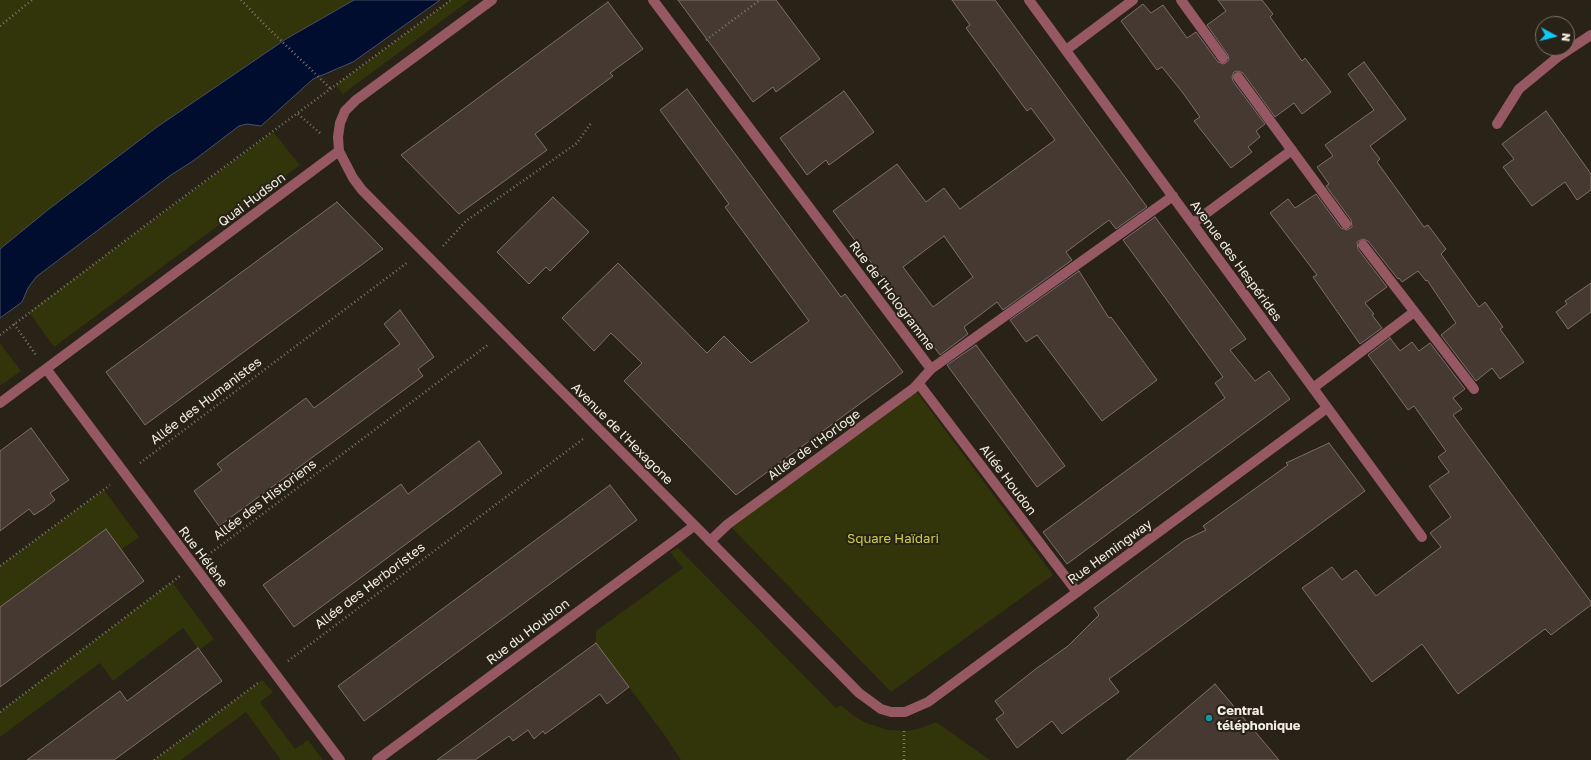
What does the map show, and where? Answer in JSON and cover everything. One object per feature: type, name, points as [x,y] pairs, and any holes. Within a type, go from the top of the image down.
[{"type":"street","points":[[339,151],[338,137],[340,123],[345,111],[356,100],[492,0]]},
{"type":"street","name":"Rue de l'Hologramme","points":[[653,0],[931,369],[1172,196]]},
{"type":"street","name":"Avenue des Hespérides","points":[[1029,0],[1422,537]]},
{"type":"street","points":[[1066,50],[1134,0]]},
{"type":"street","points":[[1181,0],[1223,58]]},
{"type":"street","points":[[1496,124],[1518,88],[1559,56],[1591,35]]},
{"type":"street","points":[[1238,77],[1346,224]]},
{"type":"street","points":[[1192,223],[1292,150]]},
{"type":"street","name":"Avenue de l'Hexagone","points":[[339,151],[353,178],[362,190],[859,693],[881,709],[891,712],[905,712]]},
{"type":"street","name":"Quai Hudson","points":[[0,403],[47,370],[339,151]]},
{"type":"street","points":[[1363,245],[1474,390]]},
{"type":"street","points":[[1313,388],[1414,312]]},
{"type":"street","name":"Allée de l'Horloge","points":[[710,541],[728,524],[919,384],[931,369]]},
{"type":"street","name":"Rue Hélène","points":[[47,370],[340,760]]},
{"type":"street","name":"Allée Houdon","points":[[919,384],[1077,592]]},
{"type":"street","name":"Rue Hemingway","points":[[905,712],[928,702],[1327,408]]},
{"type":"street","name":"Rue du Houblon","points":[[377,760],[694,526]]},
{"type":"path","points":[[0,26],[32,0]]},
{"type":"path","points":[[240,0],[331,89]]},
{"type":"path","points":[[0,335],[162,212],[451,0]]},
{"type":"path","points":[[692,51],[760,0]]},
{"type":"path","points":[[431,259],[466,222],[577,143],[591,123]]},
{"type":"path","name":"Allée des Humanistes","points":[[0,566],[423,251]]},
{"type":"path","points":[[14,324],[47,370]]},
{"type":"path","name":"Allée des Historiens","points":[[0,712],[503,333]]},
{"type":"path","name":"Allée des Herboristes","points":[[154,760],[598,428]]},
{"type":"path","points":[[904,760],[905,712]]},
{"type":"green space","points":[[0,0],[354,0],[262,55],[157,127],[49,209],[0,249]]},
{"type":"green space","points":[[451,0],[470,0],[343,94],[336,85]]},
{"type":"green space","points":[[273,132],[300,165],[54,347],[29,312]]},
{"type":"green space","points":[[0,343],[21,371],[0,386]]},
{"type":"green space","name":"Square Haïdari","points":[[914,388],[1053,575],[891,692],[728,524]]},
{"type":"green space","points":[[104,490],[139,537],[121,550],[106,529],[0,607],[0,566]]},
{"type":"green space","points":[[678,548],[836,708],[841,705],[854,716],[866,723],[888,730],[909,731],[936,722],[990,760],[681,760],[663,733],[596,643],[596,631],[683,568],[670,552]]},
{"type":"green space","points":[[172,582],[214,639],[199,650],[183,628],[113,681],[100,663],[0,737],[0,712]]},
{"type":"green space","points":[[262,680],[273,692],[260,702],[295,749],[308,740],[323,760],[281,760],[246,712],[181,760],[154,760]]},
{"type":"water","points":[[354,0],[440,0],[353,62],[313,79],[261,126],[247,124],[239,126],[193,161],[171,175],[36,277],[28,288],[22,302],[0,318],[0,249],[49,209],[157,127],[286,39]]},
{"type":"building","points":[[678,0],[776,0],[820,59],[776,92],[773,87],[753,102]]},
{"type":"building","points":[[952,0],[995,0],[1147,207],[1116,229],[1109,220],[1066,252],[1072,260],[1003,310],[997,302],[964,327],[968,334],[940,355],[833,211],[897,164],[926,202],[944,188],[960,209],[1055,140],[1031,108],[1027,111],[966,28],[970,25]],"holes":[[[944,236],[973,277],[933,307],[903,267]]]},
{"type":"building","points":[[1218,0],[1262,0],[1273,14],[1270,17],[1302,61],[1305,58],[1331,92],[1302,114],[1294,103],[1275,117],[1243,73],[1238,71],[1234,72],[1232,77],[1233,81],[1265,124],[1256,131],[1260,137],[1248,147],[1252,152],[1231,168],[1194,121],[1200,117],[1183,93],[1162,67],[1157,70],[1121,21],[1143,4],[1151,13],[1163,5],[1187,38],[1196,32],[1218,62],[1224,64],[1229,60],[1228,55],[1207,25],[1226,11]]},
{"type":"building","points":[[608,2],[643,49],[610,73],[613,76],[535,134],[547,150],[459,214],[401,155]]},
{"type":"building","points":[[1364,62],[1406,119],[1370,146],[1380,159],[1377,162],[1424,227],[1428,225],[1446,249],[1441,254],[1479,307],[1485,302],[1503,327],[1500,329],[1524,362],[1500,379],[1492,368],[1476,381],[1441,335],[1456,323],[1427,280],[1426,281],[1418,271],[1402,282],[1368,241],[1363,239],[1357,242],[1358,249],[1387,287],[1365,303],[1374,314],[1372,315],[1382,328],[1360,344],[1313,277],[1317,275],[1270,213],[1288,199],[1295,208],[1316,194],[1341,228],[1347,230],[1352,227],[1351,220],[1326,186],[1329,184],[1317,167],[1333,156],[1325,145],[1374,110],[1348,74]]},
{"type":"building","points":[[687,89],[841,297],[845,294],[903,372],[736,495],[624,381],[642,363],[611,333],[594,351],[562,318],[618,263],[707,353],[724,336],[751,363],[809,321],[725,207],[729,204],[660,110]]},
{"type":"building","points":[[844,91],[874,132],[829,165],[826,160],[807,175],[780,138]]},
{"type":"building","points":[[1546,111],[1591,174],[1591,190],[1577,200],[1565,182],[1532,206],[1503,167],[1514,159],[1502,144]]},
{"type":"building","points":[[553,197],[589,232],[550,271],[546,267],[529,284],[497,252]]},
{"type":"building","points":[[337,202],[383,249],[145,425],[106,372]]},
{"type":"building","points":[[1155,217],[1246,339],[1230,350],[1255,381],[1269,371],[1290,399],[1067,564],[1043,532],[1225,398],[1215,383],[1223,377],[1123,240]]},
{"type":"building","points":[[1079,271],[1109,318],[1111,317],[1157,380],[1102,421],[1037,335],[1026,342],[1010,320]]},
{"type":"building","points":[[1591,283],[1591,312],[1568,329],[1556,312],[1567,304],[1565,301]]},
{"type":"building","points":[[400,310],[434,357],[418,369],[423,376],[219,526],[194,491],[222,470],[217,464],[306,398],[314,408],[400,344],[384,324]]},
{"type":"building","points":[[1390,338],[1400,351],[1412,342],[1419,351],[1430,343],[1465,389],[1453,398],[1462,409],[1453,415],[1591,602],[1591,605],[1551,635],[1545,629],[1458,694],[1422,644],[1372,682],[1302,588],[1332,567],[1342,580],[1356,570],[1376,596],[1441,547],[1430,533],[1451,517],[1429,486],[1449,472],[1438,457],[1446,451],[1414,406],[1408,410],[1368,355]]},
{"type":"building","points":[[976,345],[1065,466],[1037,487],[947,365]]},
{"type":"building","points":[[31,428],[69,480],[50,493],[55,500],[45,508],[34,515],[29,509],[0,531],[0,451]]},
{"type":"building","points":[[479,441],[502,473],[294,627],[263,585],[401,484],[408,494]]},
{"type":"building","points":[[1329,443],[1365,491],[1109,679],[1119,692],[1062,734],[1052,721],[1017,748],[996,719],[1004,713],[995,701],[1068,646],[1099,615],[1094,608],[1185,540],[1206,530],[1203,526],[1288,465],[1286,463]]},
{"type":"building","points":[[610,485],[637,520],[364,721],[338,686]]},
{"type":"building","points":[[106,529],[144,581],[0,687],[0,607]]},
{"type":"building","points":[[596,643],[629,687],[607,704],[600,694],[545,734],[543,731],[534,739],[528,730],[513,741],[509,736],[475,760],[437,760]]},
{"type":"building","points":[[198,648],[222,681],[114,760],[27,760],[120,691],[127,701]]},
{"type":"building","name":"Central téléphonique","points":[[1215,684],[1279,760],[1126,760]]},
{"type":"place","name":"Central téléphonique","points":[[1209,718]]}]
